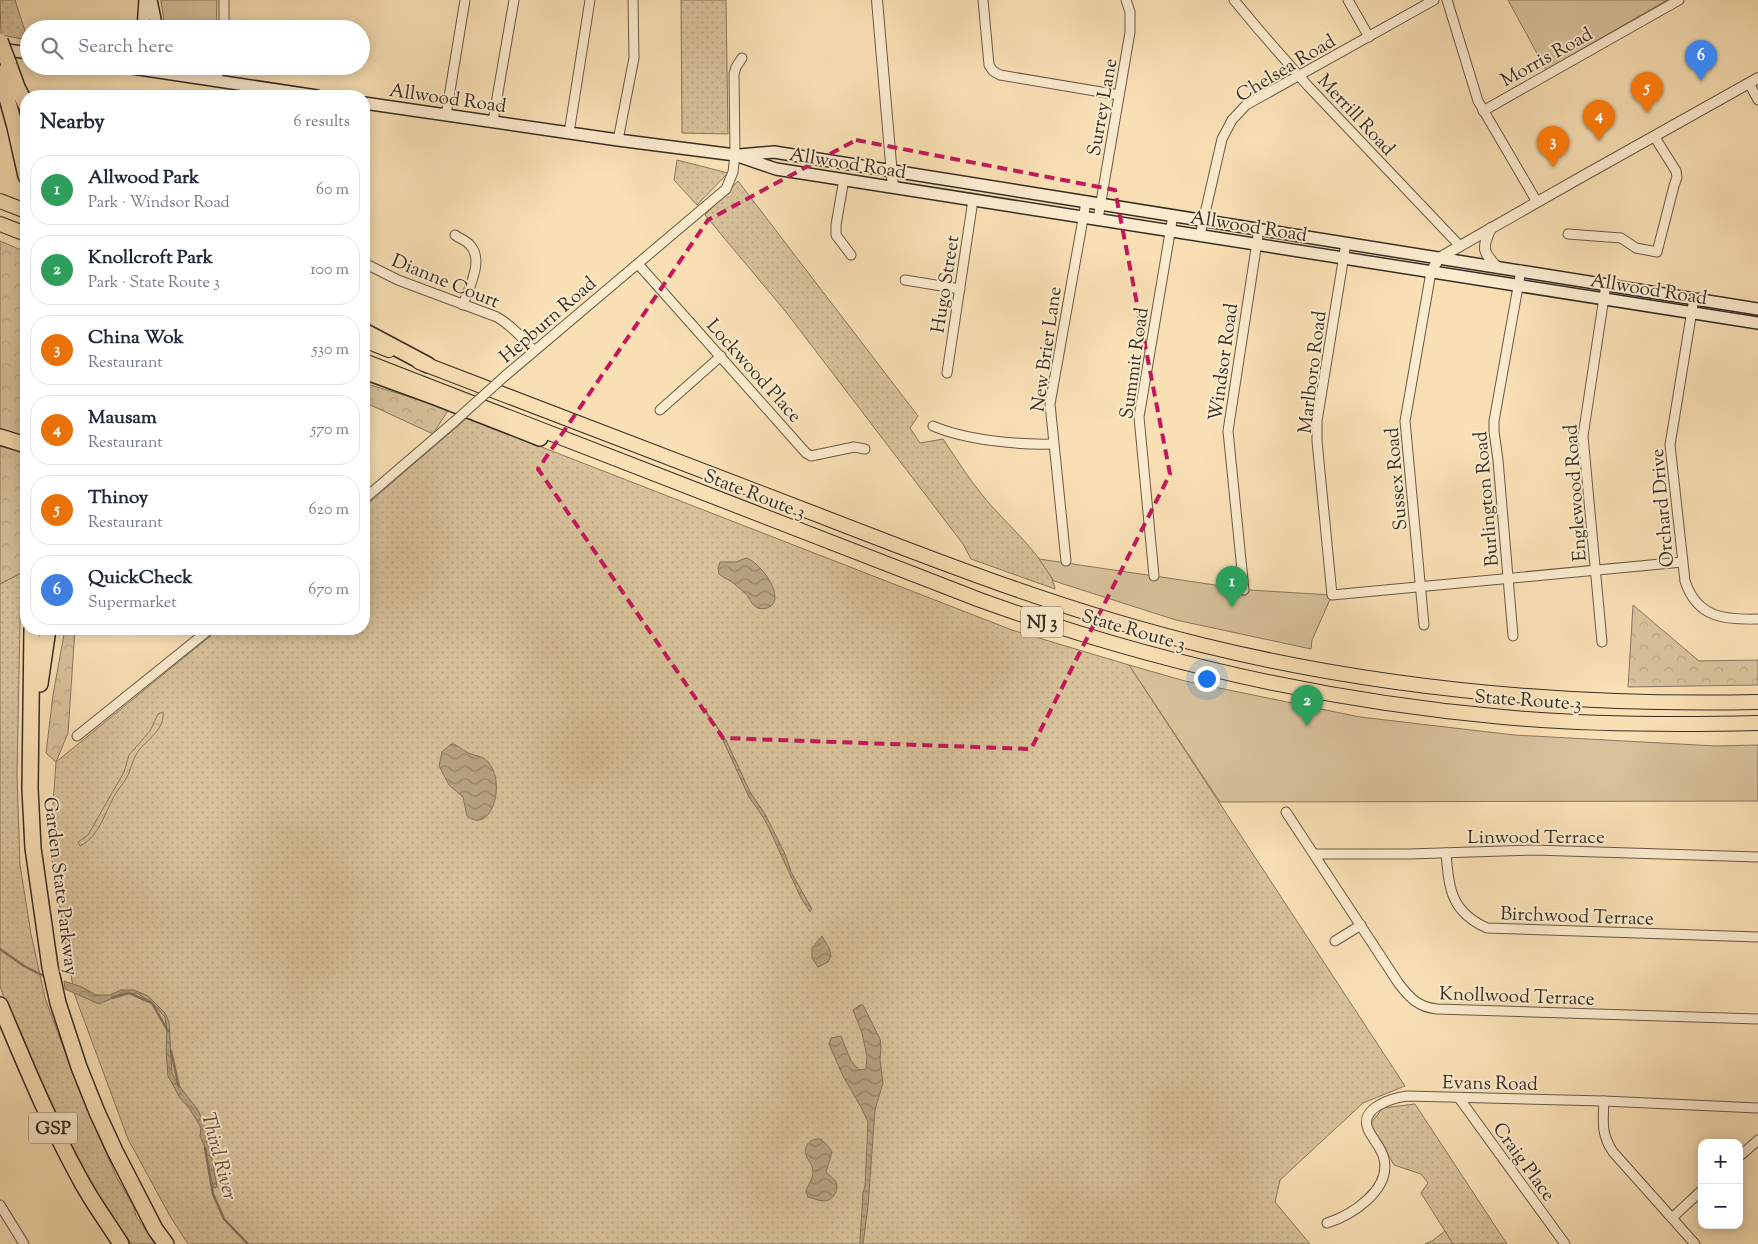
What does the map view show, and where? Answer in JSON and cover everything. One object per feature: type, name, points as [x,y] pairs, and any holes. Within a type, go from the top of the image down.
[{"type":"highway","points":[[0,41],[12,114],[20,147]]},
{"type":"highway","points":[[4,68],[20,94]]},
{"type":"highway","points":[[0,88],[20,153]]},
{"type":"highway","points":[[0,201],[20,209]]},
{"type":"highway","points":[[0,224],[20,232]]},
{"type":"highway","points":[[370,334],[428,365]]},
{"type":"highway","name":"State Route 3","points":[[370,342],[982,578],[1063,606],[1172,638],[1282,663],[1420,686],[1561,699],[1674,703],[1758,702]]},
{"type":"highway","name":"State Route 3","points":[[370,363],[953,590],[1051,625],[1168,659],[1279,685],[1391,704],[1522,718],[1645,724],[1758,723]]},
{"type":"highway","points":[[370,373],[658,483],[756,514]]},
{"type":"highway","points":[[0,437],[20,443]]},
{"type":"highway","name":"Garden State Parkway","points":[[32,635],[30,788],[33,848],[50,967],[58,1003],[79,1067],[97,1112],[155,1229],[166,1244]]},
{"type":"highway","points":[[31,725],[38,699],[47,635]]},
{"type":"highway","points":[[1674,703],[1758,696]]},
{"type":"highway","name":"GSP","points":[[0,1005],[55,1132],[81,1182],[121,1244]]},
{"type":"main road","points":[[144,20],[145,0]]},
{"type":"main road","points":[[151,0],[155,20]]},
{"type":"main road","points":[[0,49],[20,52]]},
{"type":"main road","points":[[188,75],[277,90]]},
{"type":"main road","name":"Allwood Road","points":[[370,104],[735,155],[776,169],[1758,323]]},
{"type":"main road","name":"Allwood Road","points":[[735,155],[774,152],[1758,309]]},
{"type":"street","points":[[224,0],[224,20]]},
{"type":"street","points":[[446,115],[465,0]]},
{"type":"street","points":[[493,122],[514,0]]},
{"type":"street","points":[[569,133],[590,0]]},
{"type":"street","points":[[618,140],[634,58],[633,0]]},
{"type":"street","points":[[877,0],[893,187]]},
{"type":"street","points":[[983,0],[989,65],[993,71],[1000,75],[1119,95]]},
{"type":"street","name":"Surrey Lane","points":[[1098,219],[1130,32],[1130,12],[1126,0]]},
{"type":"street","name":"Merrill Road","points":[[1234,0],[1299,76],[1460,246]]},
{"type":"street","points":[[1348,0],[1369,37]]},
{"type":"street","name":"Chelsea Road","points":[[1200,235],[1222,139],[1232,120],[1246,105],[1434,0]]},
{"type":"street","points":[[1447,0],[1482,111],[1537,202]]},
{"type":"street","name":"Morris Road","points":[[1482,111],[1678,0]]},
{"type":"street","name":"Hepburn Road","points":[[370,494],[534,351],[726,189],[734,172],[734,74],[742,58]]},
{"type":"street","points":[[217,81],[218,75]]},
{"type":"street","points":[[1431,272],[1440,258],[1460,246],[1753,81],[1758,100]]},
{"type":"street","points":[[1568,234],[1621,238],[1636,248],[1657,252],[1677,178],[1676,171],[1654,136]]},
{"type":"street","points":[[844,179],[836,235],[851,255]]},
{"type":"street","name":"Hugo Street","points":[[947,373],[973,200]]},
{"type":"street","name":"New Brier Lane","points":[[1066,561],[1050,404],[1086,202]]},
{"type":"street","name":"Summit Road","points":[[1154,576],[1139,417],[1173,215]]},
{"type":"street","points":[[1491,228],[1484,249],[1497,267]]},
{"type":"street","name":"Windsor Road","points":[[1244,590],[1228,431],[1259,229]]},
{"type":"street","points":[[455,235],[468,243],[473,249],[476,263],[463,305]]},
{"type":"street","name":"Marlboro Road","points":[[1346,243],[1317,421],[1317,441],[1332,595],[1421,586]]},
{"type":"street","name":"Lockwood Place","points":[[638,264],[810,456],[854,447],[865,449]]},
{"type":"street","name":"Dianne Court","points":[[370,266],[398,280],[497,317],[506,322],[534,351]]},
{"type":"street","name":"Burlington Road","points":[[1513,636],[1494,431],[1521,270]]},
{"type":"street","name":"Sussex Road","points":[[1424,625],[1405,421],[1431,272]]},
{"type":"street","points":[[905,280],[960,289]]},
{"type":"street","name":"Englewood Road","points":[[1602,642],[1583,436],[1606,284]]},
{"type":"street","name":"Orchard Drive","points":[[1694,298],[1670,445],[1682,562],[1688,590],[1701,607],[1721,618],[1758,619]]},
{"type":"street","points":[[660,410],[721,356]]},
{"type":"street","points":[[933,426],[945,432],[988,439],[1030,444],[1053,444]]},
{"type":"street","points":[[1421,586],[1682,562]]},
{"type":"street","points":[[77,736],[203,635]]},
{"type":"street","name":"Knollwood Terrace","points":[[1286,812],[1408,996],[1414,1002],[1428,1008],[1758,1019]]},
{"type":"street","name":"Linwood Terrace","points":[[1314,854],[1533,850],[1758,857]]},
{"type":"street","name":"Birchwood Terrace","points":[[1446,853],[1448,884],[1455,902],[1468,917],[1487,928],[1758,937]]},
{"type":"street","points":[[1335,941],[1361,925]]},
{"type":"street","name":"Evans Road","points":[[1328,1223],[1344,1218],[1354,1211],[1373,1194],[1381,1183],[1384,1170],[1384,1156],[1367,1128],[1369,1115],[1382,1103],[1407,1096],[1604,1101],[1758,1108]]},
{"type":"street","name":"Craig Place","points":[[1458,1098],[1565,1244]]},
{"type":"street","points":[[1604,1101],[1602,1130],[1606,1141],[1613,1152],[1695,1244]]},
{"type":"street","points":[[1743,1153],[1758,1140]]},
{"type":"street","points":[[1672,1218],[1698,1194]]},
{"type":"street","points":[[0,1205],[24,1244]]},
{"type":"highlighted area","points":[[856,140],[1115,190],[1170,474],[1031,749],[723,738],[538,469],[708,220]]},
{"type":"green space","points":[[0,0],[15,0],[22,20],[20,39],[1,35]]},
{"type":"green space","points":[[161,0],[217,0],[216,20],[164,20]]},
{"type":"green space","points":[[681,0],[726,0],[728,134],[682,133]]},
{"type":"green space","points":[[1508,0],[1667,0],[1546,70]]},
{"type":"green space","points":[[677,160],[728,173],[697,205],[674,180]]},
{"type":"green space","points":[[738,181],[918,416],[910,428],[920,443],[943,439],[991,506],[1036,554],[1052,578],[1055,589],[971,559],[963,544],[786,312],[705,215]]},
{"type":"green space","points":[[0,241],[20,250],[20,574],[0,584]]},
{"type":"green space","points":[[370,385],[449,409],[433,434],[370,405]]},
{"type":"green space","points":[[467,418],[1012,630],[1129,665],[1405,1086],[1363,1103],[1280,1180],[1275,1202],[1310,1244],[188,1244],[170,1216],[128,1139],[74,993],[50,848],[56,762],[212,635],[370,635],[370,502]]},
{"type":"green space","points":[[1039,559],[1249,590],[1332,595],[1312,640],[1311,649],[1176,620],[1054,581]]},
{"type":"green space","points":[[20,574],[17,775],[20,865],[31,934],[45,998],[80,1092],[117,1178],[133,1205],[136,1216],[155,1244],[131,1244],[82,1170],[21,1046],[0,986],[0,584]]},
{"type":"green space","points":[[1633,605],[1699,661],[1758,660],[1758,685],[1628,687]]},
{"type":"green space","points":[[64,635],[75,635],[68,733],[56,762],[46,753],[53,695]]},
{"type":"green space","points":[[1129,665],[1185,681],[1360,717],[1514,735],[1716,746],[1758,745],[1758,801],[1220,802]]},
{"type":"green space","points":[[163,712],[163,719],[158,730],[135,756],[127,777],[116,793],[97,830],[87,842],[80,846],[78,842],[88,835],[124,772],[129,755],[150,731],[158,714]]},
{"type":"green space","points":[[1415,1104],[1507,1244],[1453,1244],[1421,1193],[1428,1183],[1421,1174],[1394,1165],[1370,1124],[1383,1108]]},
{"type":"green space","points":[[1445,1231],[1453,1244],[1425,1244],[1432,1241]]},
{"type":"water","points":[[746,558],[765,573],[774,590],[775,598],[773,604],[767,608],[761,609],[756,607],[748,596],[719,574],[720,562],[736,562]]},
{"type":"water","points":[[717,727],[726,740],[750,792],[765,814],[785,854],[791,872],[812,909],[810,912],[801,898],[765,820],[749,797]]},
{"type":"water","points":[[451,744],[481,757],[493,769],[496,780],[494,803],[490,812],[484,818],[476,820],[467,816],[463,797],[449,785],[439,766],[442,752]]},
{"type":"water","points":[[822,936],[831,956],[828,962],[818,967],[812,958],[812,948]]},
{"type":"water","points":[[64,981],[82,987],[96,995],[110,995],[121,990],[134,990],[148,996],[165,1013],[169,1022],[172,1073],[177,1083],[198,1110],[204,1124],[217,1187],[214,1188],[208,1168],[206,1150],[200,1136],[201,1129],[199,1124],[180,1098],[168,1076],[165,1017],[153,1004],[137,993],[122,994],[99,1004],[65,989]]},
{"type":"water","points":[[863,1005],[880,1039],[883,1083],[875,1110],[868,1206],[863,1244],[860,1244],[860,1240],[868,1122],[843,1076],[829,1044],[831,1038],[841,1036],[851,1061],[859,1070],[866,1069],[867,1056],[862,1033],[853,1010]]},
{"type":"water","points":[[821,1139],[832,1152],[826,1172],[835,1180],[837,1187],[831,1199],[824,1201],[808,1197],[806,1191],[813,1172],[805,1153],[807,1145],[812,1140]]},
{"type":"waterway","name":"Third River","points":[[0,949],[24,966],[46,977]]},
{"type":"waterway","name":"Third River","points":[[112,998],[129,993],[152,1003],[168,1031]]},
{"type":"waterway","name":"Third River","points":[[171,1051],[179,1087]]},
{"type":"waterway","name":"Third River","points":[[205,1148],[213,1194],[224,1219],[248,1244]]},
{"type":"place","name":"QuickCheck","points":[[1701,81]]},
{"type":"place","name":"Thinoy","points":[[1647,113]]},
{"type":"place","name":"Mausam","points":[[1599,141]]},
{"type":"place","name":"China Wok","points":[[1553,167]]},
{"type":"place","name":"Allwood Park","points":[[1232,607]]},
{"type":"place","name":"Knollcroft Park","points":[[1307,726]]}]
